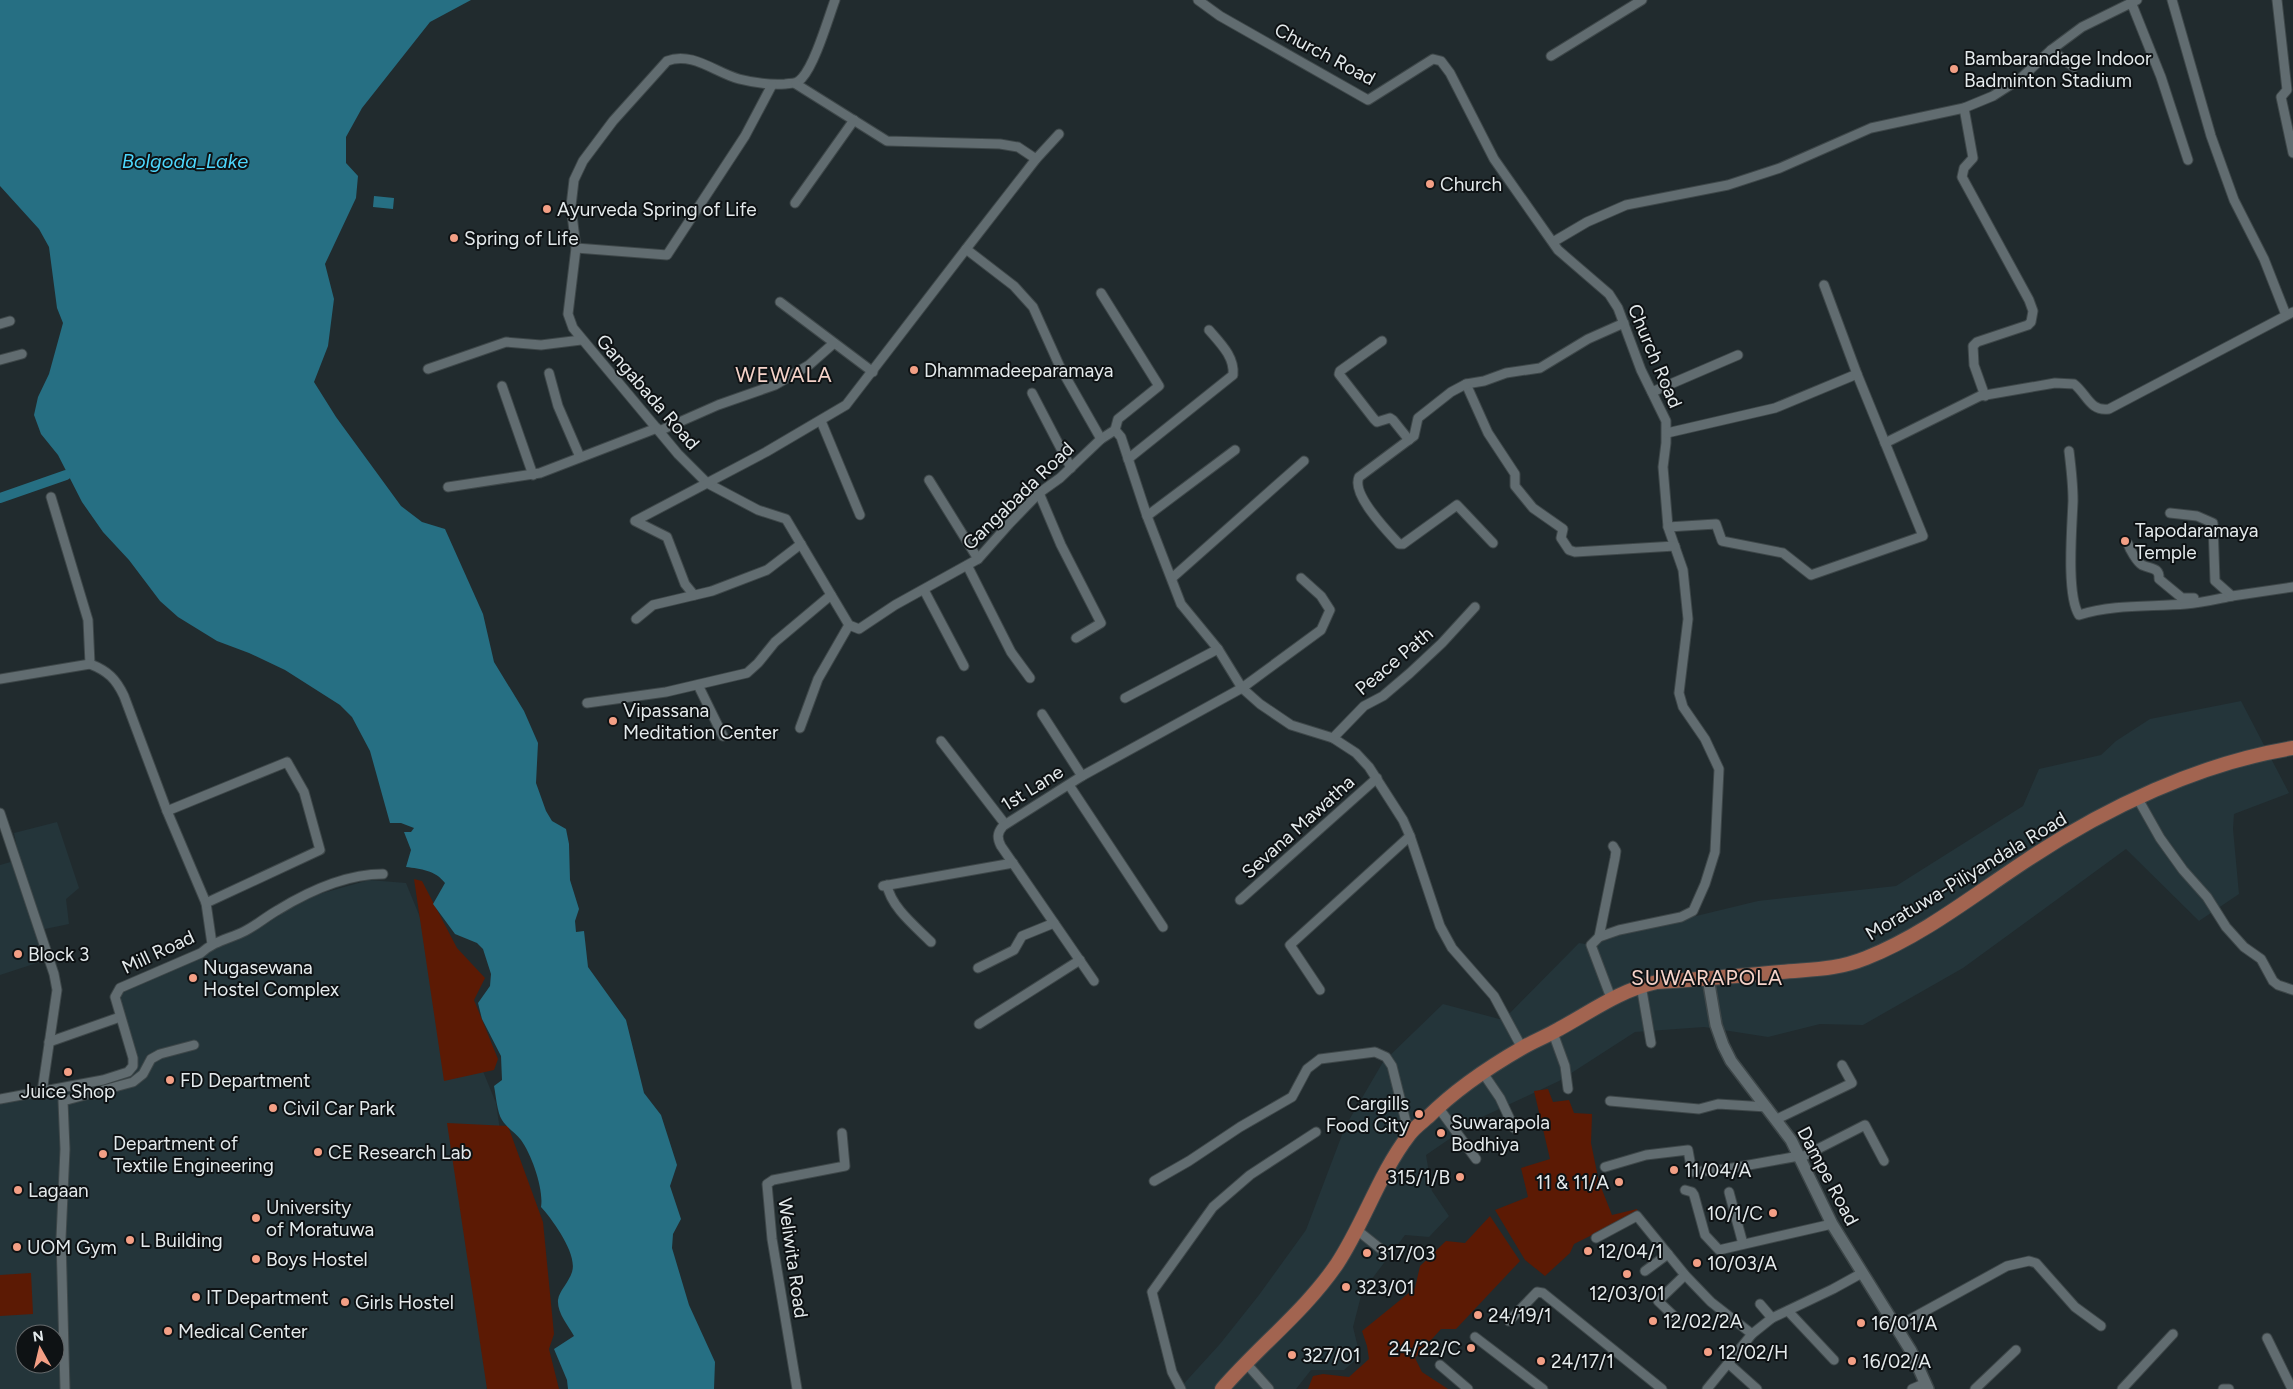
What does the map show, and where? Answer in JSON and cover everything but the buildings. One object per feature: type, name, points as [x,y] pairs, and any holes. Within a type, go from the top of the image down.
[{"type":"main road","name":"Moratuwa-Piliyandala Road","points":[[1222,1389],[1245,1362],[1306,1303],[1337,1264],[1409,1134],[1438,1107],[1483,1072],[1522,1048],[1553,1033],[1611,998],[1641,985],[1820,970],[1865,958],[1915,934],[2030,858],[2112,811],[2199,773],[2232,762],[2293,748]]},
{"type":"street","points":[[835,0],[804,77],[796,84],[887,141],[1000,144],[1018,147],[1036,159]]},
{"type":"street","name":"Church Road","points":[[1198,0],[1220,16],[1368,100],[1434,59],[1440,61],[1450,73],[1494,159],[1553,242],[1569,261],[1609,294],[1624,323],[1641,370],[1666,421],[1667,433],[1663,467],[1668,528],[1682,570],[1688,619],[1679,693],[1683,707],[1705,739],[1719,769],[1715,852],[1705,884],[1693,911],[1681,917],[1640,924],[1599,937]]},
{"type":"street","points":[[1551,56],[1642,0]]},
{"type":"street","points":[[1885,443],[1986,396],[2065,382],[2080,388],[2094,407],[2102,410],[2109,409],[2290,313],[2234,200],[2211,136],[2172,0]]},
{"type":"street","points":[[2277,0],[2287,90],[2281,98],[2293,154]]},
{"type":"street","points":[[1553,242],[1587,222],[1626,205],[1728,186],[1780,168],[1871,128],[1964,108],[1993,96],[2021,78],[2051,50],[2082,27],[2134,1],[2188,160]]},
{"type":"street","points":[[2051,50],[2074,67]]},
{"type":"street","name":"Gangabada Road","points":[[796,84],[772,85],[738,79],[687,58],[667,60],[613,121],[583,161],[574,180],[571,194],[576,248],[568,314],[582,340],[707,483],[758,510],[786,519],[849,625],[858,629],[895,605],[978,560],[1039,493],[1071,468],[1101,439],[1115,430]]},
{"type":"street","points":[[576,248],[667,255],[745,136],[772,85]]},
{"type":"street","points":[[1964,108],[1973,158],[1964,168],[1962,177],[2029,300],[2033,311],[2032,322],[2028,325],[1976,342],[1973,346],[1974,365],[1986,396]]},
{"type":"street","points":[[795,203],[854,120]]},
{"type":"street","points":[[694,595],[685,584],[667,537],[635,521],[821,421],[846,405],[1036,159],[1058,134]]},
{"type":"street","points":[[966,249],[1014,286],[1033,307],[1064,375],[1101,439]]},
{"type":"street","points":[[1668,528],[1716,524],[1722,541],[1783,553],[1812,575],[1923,536],[1857,374],[1824,285]]},
{"type":"street","points":[[1101,293],[1159,386],[1118,419],[1115,430],[1121,437],[1147,516],[1181,604],[1218,649],[1242,688],[1260,704],[1291,724],[1333,738],[1356,753],[1377,778],[1403,820],[1410,836],[1440,926],[1452,948],[1494,996],[1522,1048]]},
{"type":"street","points":[[780,302],[873,372]]},
{"type":"street","points":[[0,324],[10,321]]},
{"type":"street","points":[[1492,543],[1457,505],[1403,544],[1399,544],[1377,519],[1358,490],[1356,483],[1359,477],[1416,434],[1418,418],[1438,400],[1466,384],[1484,381],[1506,373],[1540,368],[1588,339],[1624,323]]},
{"type":"street","points":[[1128,459],[1233,375],[1234,366],[1229,355],[1209,330]]},
{"type":"street","points":[[428,369],[506,342],[541,345],[582,340]]},
{"type":"street","points":[[1382,341],[1340,371],[1340,374],[1377,422],[1390,418],[1409,440]]},
{"type":"street","points":[[448,487],[533,475],[658,429],[718,404],[774,385],[809,365],[834,343]]},
{"type":"street","points":[[0,360],[22,354]]},
{"type":"street","points":[[1652,392],[1738,355]]},
{"type":"street","points":[[549,373],[558,406],[580,457]]},
{"type":"street","points":[[1667,433],[1775,408],[1857,374]]},
{"type":"street","points":[[1466,384],[1488,433],[1515,474],[1515,486],[1533,508],[1547,519],[1561,526],[1563,529],[1561,538],[1569,550],[1575,552],[1675,546]]},
{"type":"street","points":[[502,386],[533,475]]},
{"type":"street","points":[[1032,393],[1071,468]]},
{"type":"street","points":[[821,421],[860,515]]},
{"type":"street","points":[[1147,516],[1235,450]]},
{"type":"street","points":[[2069,451],[2073,499],[2072,580],[2074,608],[2079,615],[2090,611],[2135,606],[2187,604],[2293,587]]},
{"type":"street","points":[[1172,578],[1304,461]]},
{"type":"street","points":[[929,480],[978,560]]},
{"type":"street","points":[[1039,493],[1080,585],[1101,623],[1076,638]]},
{"type":"street","points":[[51,497],[88,620],[90,664]]},
{"type":"street","points":[[2170,513],[2197,516],[2213,523],[2215,581],[2232,596]]},
{"type":"street","points":[[636,619],[653,605],[712,591],[767,570],[801,544]]},
{"type":"street","points":[[2128,544],[2142,565],[2155,569],[2159,579],[2182,598],[2232,596]]},
{"type":"street","points":[[968,567],[1011,652],[1030,678]]},
{"type":"street","name":"1st Lane","points":[[1094,981],[1013,863],[998,839],[998,831],[1005,824],[1082,776],[1242,688],[1321,630],[1327,621],[1330,610],[1321,596],[1301,578]]},
{"type":"street","points":[[924,590],[964,666]]},
{"type":"street","points":[[587,703],[666,692],[747,673],[775,642],[831,595]]},
{"type":"street","name":"Peace Path","points":[[1333,738],[1364,706],[1383,696],[1410,673],[1442,643],[1475,607]]},
{"type":"street","points":[[800,728],[818,680],[849,625]]},
{"type":"street","points":[[1125,698],[1218,649]]},
{"type":"street","points":[[0,679],[90,664],[106,670],[120,689],[167,811],[206,903],[212,944]]},
{"type":"street","points":[[698,685],[723,736]]},
{"type":"street","points":[[1042,714],[1082,776]]},
{"type":"street","points":[[941,741],[1005,824]]},
{"type":"street","points":[[167,811],[288,762],[304,792],[320,850],[206,903]]},
{"type":"street","name":"Sevana Mawatha","points":[[1240,900],[1377,778]]},
{"type":"street","points":[[1069,785],[1162,927]]},
{"type":"street","points":[[2138,799],[2160,838],[2182,870],[2207,897],[2226,927],[2244,947],[2261,959],[2273,981],[2278,985],[2293,990]]},
{"type":"street","points":[[0,813],[54,974],[57,990],[42,1092]]},
{"type":"street","points":[[1320,990],[1290,945],[1349,889],[1410,836]]},
{"type":"street","points":[[1611,998],[1590,945],[1599,937],[1616,858],[1616,851],[1613,846]]},
{"type":"street","points":[[930,942],[894,902],[885,885],[1013,863]]},
{"type":"street","name":"Mill Road","points":[[0,1099],[42,1092],[128,1072],[133,1066],[133,1058],[115,996],[120,988],[200,953],[212,944],[246,931],[279,909],[314,890],[367,874],[383,874]]},
{"type":"street","points":[[978,968],[1014,950],[1022,936],[1054,922]]},
{"type":"street","points":[[979,1024],[1080,960]]},
{"type":"street","name":"Dampe Road","points":[[1708,978],[1716,1025],[1723,1045],[1740,1074],[1777,1119],[1800,1157],[1832,1224],[1896,1326],[1927,1386]]},
{"type":"street","points":[[1641,985],[1651,1043]]},
{"type":"street","points":[[49,1042],[120,1017]]},
{"type":"street","points":[[1553,1033],[1565,1066],[1568,1089]]},
{"type":"street","points":[[66,1389],[61,1238],[66,1148],[63,1100],[132,1082],[143,1074],[151,1059],[160,1054],[194,1045]]},
{"type":"street","points":[[1154,1181],[1190,1161],[1240,1126],[1292,1096],[1307,1069],[1320,1059],[1375,1052],[1386,1056],[1392,1066],[1409,1134]]},
{"type":"street","points":[[1777,1119],[1852,1083],[1842,1065]]},
{"type":"street","points":[[1483,1072],[1500,1098],[1514,1128]]},
{"type":"street","points":[[1610,1101],[1699,1109],[1718,1104],[1767,1107]]},
{"type":"street","points":[[1438,1107],[1476,1159]]},
{"type":"street","points":[[1605,1167],[1637,1157],[1688,1150],[1692,1172],[1727,1169],[1800,1157],[1865,1125],[1884,1161]]},
{"type":"street","points":[[1182,1389],[1172,1372],[1152,1292],[1213,1207],[1250,1175],[1316,1132]]},
{"type":"street","name":"Weliwita Road","points":[[797,1389],[772,1239],[767,1184],[773,1180],[845,1166],[842,1134]]},
{"type":"street","points":[[1685,1190],[1692,1192],[1694,1195],[1700,1220],[1712,1245],[1718,1250],[1832,1224]]},
{"type":"street","points":[[1728,1192],[1743,1244]]},
{"type":"street","points":[[1596,1238],[1637,1216],[1685,1275],[1711,1302],[1752,1334]]},
{"type":"street","points":[[1357,1230],[1382,1250]]},
{"type":"street","points":[[1645,1271],[1668,1254]]},
{"type":"street","points":[[1896,1326],[2006,1266],[2029,1261],[2036,1263],[2075,1306],[2100,1326]]},
{"type":"street","points":[[1707,1389],[1752,1334],[1772,1318],[1862,1273]]},
{"type":"street","points":[[1677,1318],[1658,1301],[1685,1275]]},
{"type":"street","points":[[1509,1321],[1537,1292],[1543,1293],[1662,1389]]},
{"type":"street","points":[[1760,1304],[1772,1318]]},
{"type":"street","points":[[1788,1311],[1834,1360]]},
{"type":"street","points":[[2122,1389],[2173,1334]]},
{"type":"street","points":[[1475,1337],[1543,1389]]},
{"type":"street","points":[[2267,1338],[2292,1389]]},
{"type":"street","points":[[1975,1389],[2016,1350]]},
{"type":"street","points":[[1245,1362],[1268,1389]]},
{"type":"street","points":[[1729,1364],[1757,1389]]},
{"type":"street","points":[[1440,1365],[1468,1389]]},
{"type":"street","points":[[1912,1389],[1927,1386]]},
{"type":"street","points":[[2222,1389],[2229,1389]]},
{"type":"shaded area","points":[[2241,701],[2289,793],[2234,814],[2233,829],[2239,894],[2199,921],[2126,849],[1963,968],[1863,1025],[1820,1024],[1768,1037],[1704,1027],[1635,1032],[1559,1081],[1480,1118],[1426,1155],[1432,1191],[1449,1216],[1429,1237],[1405,1235],[1362,1292],[1353,1327],[1360,1356],[1344,1370],[1311,1370],[1296,1389],[1179,1389],[1220,1344],[1259,1295],[1306,1230],[1345,1127],[1383,1062],[1443,1004],[1503,1020],[1579,943],[1591,945],[1610,939],[1642,924],[1692,917],[1758,901],[1896,886],[2023,806],[2039,769],[2101,755],[2116,741],[2150,719]]},
{"type":"shaded area","points":[[57,822],[79,888],[66,899],[69,924],[40,930],[29,905],[14,833]]},
{"type":"shaded area","points":[[14,861],[46,960],[0,975],[0,865]]},
{"type":"shaded area","points":[[414,879],[422,881],[457,948],[485,978],[474,1000],[498,1059],[494,1070],[444,1081]]},
{"type":"shaded area","name":"University of Moratuwa","points":[[369,880],[406,883],[496,1103],[530,1336],[486,1389],[0,1389],[0,1102],[100,1080],[127,1069],[134,1051],[115,997],[118,990],[247,935],[267,920],[316,895]]},
{"type":"shaded area","points":[[1548,1089],[1553,1102],[1569,1100],[1574,1113],[1592,1114],[1591,1143],[1599,1182],[1612,1215],[1637,1209],[1638,1212],[1574,1244],[1570,1253],[1545,1276],[1525,1260],[1495,1210],[1528,1197],[1521,1168],[1550,1159],[1534,1091]]},
{"type":"shaded area","points":[[447,1123],[508,1126],[543,1222],[554,1334],[549,1349],[559,1389],[487,1389]]},
{"type":"shaded area","points":[[1490,1216],[1520,1261],[1456,1329],[1441,1329],[1415,1358],[1422,1372],[1448,1389],[1308,1389],[1313,1376],[1323,1374],[1349,1377],[1369,1359],[1362,1331],[1415,1288],[1420,1266],[1446,1241],[1465,1243]]},
{"type":"shaded area","points":[[31,1273],[33,1314],[0,1316],[0,1275]]},
{"type":"water","name":"Bolgoda_Lake","points":[[0,0],[471,0],[430,22],[362,108],[346,137],[346,163],[358,176],[356,198],[325,264],[334,299],[328,346],[314,382],[336,417],[401,506],[422,522],[445,529],[483,614],[494,662],[524,711],[538,743],[536,783],[546,811],[552,821],[566,829],[569,844],[570,880],[579,909],[575,921],[576,932],[584,931],[588,967],[626,1020],[644,1093],[661,1115],[677,1165],[670,1186],[681,1219],[673,1234],[672,1248],[689,1305],[715,1362],[714,1389],[568,1389],[567,1380],[554,1349],[574,1336],[558,1305],[560,1293],[569,1279],[573,1265],[563,1237],[541,1207],[539,1182],[529,1154],[521,1140],[500,1117],[494,1086],[502,1080],[501,1056],[482,1019],[478,1003],[490,986],[491,974],[483,949],[477,943],[455,934],[433,904],[445,883],[437,875],[406,867],[411,850],[404,832],[411,832],[414,828],[401,823],[390,823],[370,751],[352,717],[340,705],[285,670],[249,653],[217,641],[178,617],[160,601],[129,560],[103,532],[82,502],[58,455],[41,434],[34,415],[38,397],[49,374],[63,323],[57,308],[49,247],[39,229],[0,186]]},
{"type":"water","points":[[374,196],[394,198],[393,209],[373,207]]},
{"type":"waterway","points":[[0,498],[66,475]]},
{"type":"place","name":"Bambarandage Indoor Badminton Stadium","points":[[1954,69]]},
{"type":"place","name":"Church","points":[[1430,184]]},
{"type":"place","name":"Ayurveda Spring of Life","points":[[547,209]]},
{"type":"place","name":"Spring of Life","points":[[454,238]]},
{"type":"place","name":"Dhammadeeparamaya","points":[[914,370]]},
{"type":"place","name":"Tapodaramaya Temple","points":[[2125,541]]},
{"type":"place","name":"Vipassana Meditation Center","points":[[613,721]]},
{"type":"place","name":"Block 3","points":[[18,954]]},
{"type":"place","name":"Nugasewana Hostel Complex","points":[[193,978]]},
{"type":"place","name":"Juice Shop","points":[[68,1072]]},
{"type":"place","name":"FD Department","points":[[170,1080]]},
{"type":"place","name":"Civil Car Park","points":[[273,1108]]},
{"type":"place","name":"Cargills Food City","points":[[1419,1114]]},
{"type":"place","name":"Suwarapola Bodhiya","points":[[1441,1133]]},
{"type":"place","name":"CE Research Lab","points":[[318,1152]]},
{"type":"place","name":"Department of Textile Engineering","points":[[103,1154]]},
{"type":"place","name":"11/04/A","points":[[1674,1170]]},
{"type":"place","name":"315/1/B","points":[[1460,1177]]},
{"type":"place","name":"11 & 11/A","points":[[1619,1182]]},
{"type":"place","name":"Lagaan","points":[[18,1190]]},
{"type":"place","name":"10/1/C","points":[[1773,1213]]},
{"type":"place","name":"University of Moratuwa","points":[[256,1218]]},
{"type":"place","name":"L Building","points":[[130,1240]]},
{"type":"place","name":"UOM Gym","points":[[17,1247]]},
{"type":"place","name":"12/04/1","points":[[1588,1251]]},
{"type":"place","name":"317/03","points":[[1367,1253]]},
{"type":"place","name":"Boys Hostel","points":[[256,1259]]},
{"type":"place","name":"10/03/A","points":[[1697,1263]]},
{"type":"place","name":"12/03/01","points":[[1627,1274]]},
{"type":"place","name":"323/01","points":[[1346,1287]]},
{"type":"place","name":"IT Department","points":[[196,1297]]},
{"type":"place","name":"Girls Hostel","points":[[345,1302]]},
{"type":"place","name":"24/19/1","points":[[1478,1315]]},
{"type":"place","name":"12/02/2A","points":[[1653,1321]]},
{"type":"place","name":"16/01/A","points":[[1861,1323]]},
{"type":"place","name":"Medical Center","points":[[168,1331]]},
{"type":"place","name":"24/22/C","points":[[1471,1348]]},
{"type":"place","name":"12/02/H","points":[[1708,1352]]},
{"type":"place","name":"327/01","points":[[1292,1355]]},
{"type":"place","name":"24/17/1","points":[[1541,1361]]},
{"type":"place","name":"16/02/A","points":[[1852,1361]]},
{"type":"district","name":"WEWALA","points":[[784,374]]},
{"type":"district","name":"SUWARAPOLA","points":[[1707,977]]}]
